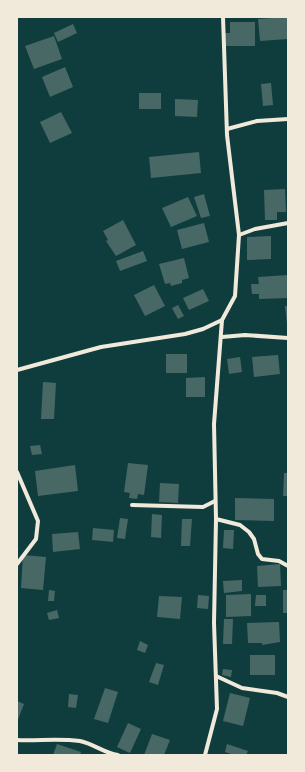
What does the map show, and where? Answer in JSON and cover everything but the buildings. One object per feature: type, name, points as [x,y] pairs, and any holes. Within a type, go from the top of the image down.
[{"type":"street","points":[[205,755],[217,709],[214,624],[216,519],[214,424],[222,337],[222,320],[235,296],[239,235],[227,129],[223,17]]},
{"type":"street","points":[[227,129],[257,121],[288,119]]},
{"type":"street","points":[[239,235],[255,229],[288,223]]},
{"type":"street","points":[[17,370],[101,347],[185,334],[203,329],[222,320]]},
{"type":"street","points":[[222,337],[245,334],[288,338]]},
{"type":"street","points":[[17,472],[38,521],[36,539],[26,550],[17,564]]},
{"type":"street","points":[[132,505],[203,507],[215,501]]},
{"type":"street","points":[[216,519],[240,525],[249,532],[254,539],[258,554],[262,559],[279,561],[288,566]]},
{"type":"street","points":[[216,676],[242,688],[277,693],[288,697]]},
{"type":"street","points":[[17,740],[34,741],[55,739],[80,741],[92,744],[108,753],[118,755]]}]
